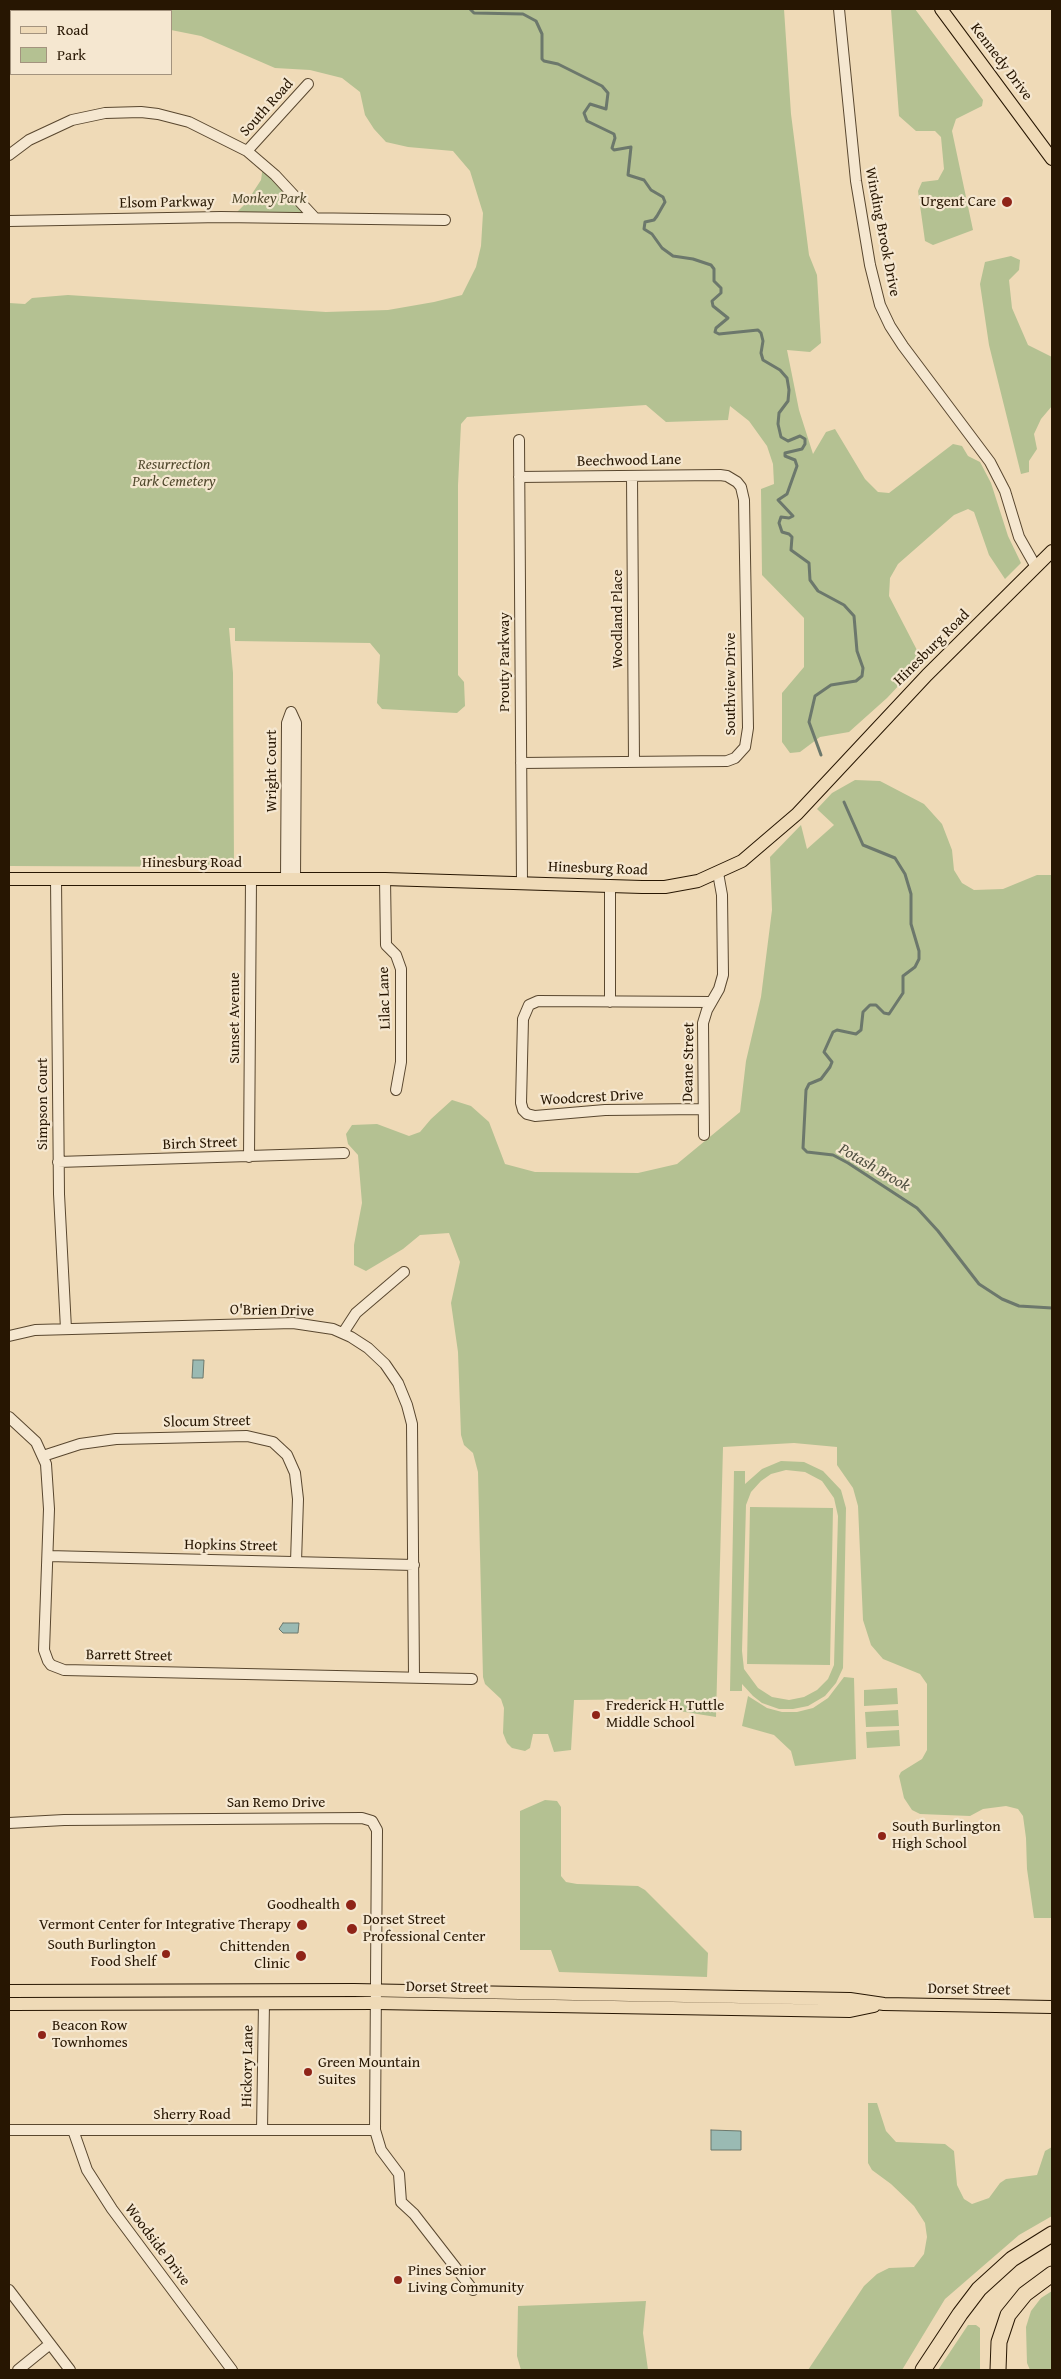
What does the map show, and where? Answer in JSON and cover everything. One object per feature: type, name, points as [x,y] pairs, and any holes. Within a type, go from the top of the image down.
[{"type":"highway","points":[[923,2370],[979,2289],[1012,2259],[1052,2234]]},
{"type":"highway","points":[[998,2370],[999,2342],[1008,2316],[1025,2294],[1052,2274]]},
{"type":"main road","name":"Kennedy Drive","points":[[945,12],[1052,159]]},
{"type":"main road","name":"Hinesburg Road","points":[[9,879],[385,879],[610,887],[665,887],[698,881],[718,873],[753,854],[797,814],[921,682],[1052,551]]},
{"type":"main road","name":"Dorset Street","points":[[9,1991],[377,1997],[850,1998],[884,2004],[1052,2007]]},
{"type":"main road","name":"Dorset Street","points":[[9,2004],[264,2003],[377,1997]]},
{"type":"street","name":"Winding Brook Drive","points":[[839,9],[855,172],[870,265],[880,305],[890,326],[903,346],[990,462],[1005,491],[1019,537],[1036,566]]},
{"type":"street","name":"South Road","points":[[248,151],[308,84]]},
{"type":"street","points":[[9,155],[29,140],[58,125],[89,116],[125,112],[158,114],[189,122],[248,151],[275,175],[315,218]]},
{"type":"street","name":"Elsom Parkway","points":[[9,221],[221,217],[445,220]]},
{"type":"street","name":"Prouty Parkway","points":[[519,440],[522,883]]},
{"type":"street","name":"Beechwood Lane","points":[[519,477],[720,475],[727,476],[737,482]]},
{"type":"street","name":"Woodland Place","points":[[632,476],[634,762]]},
{"type":"street","name":"Southview Drive","points":[[521,763],[727,761],[735,758],[745,747],[748,728],[744,500],[741,487],[737,482]]},
{"type":"street","name":"Wright Court","points":[[291,712],[296,723],[290,879],[287,722],[291,712]]},
{"type":"street","name":"Deane Street","points":[[704,1135],[704,1017],[719,989],[723,975],[722,895],[718,873]]},
{"type":"street","name":"Simpson Court","points":[[56,879],[58,1162],[66,1329]]},
{"type":"street","name":"Sunset Avenue","points":[[249,1157],[251,879]]},
{"type":"street","name":"Lilac Lane","points":[[385,879],[386,945],[396,955],[401,969],[401,1062],[396,1090]]},
{"type":"street","points":[[610,887],[610,1002]]},
{"type":"street","name":"Woodcrest Drive","points":[[703,1109],[613,1110],[535,1116],[523,1110],[521,1103],[522,1028],[526,1008],[533,1002],[711,1002]]},
{"type":"street","name":"Birch Street","points":[[58,1162],[344,1154]]},
{"type":"street","points":[[343,1333],[356,1313],[404,1272]]},
{"type":"street","name":"O'Brien Drive","points":[[9,1336],[26,1331],[66,1329],[293,1323],[320,1326],[343,1333],[360,1342],[385,1364],[398,1383],[407,1405],[413,1448],[414,1677]]},
{"type":"street","name":"Barrett Street","points":[[9,1417],[36,1442],[43,1456],[49,1498],[44,1650],[48,1661],[57,1668],[472,1679]]},
{"type":"street","name":"Slocum Street","points":[[43,1456],[80,1444],[116,1439],[247,1436],[273,1442],[287,1455],[295,1473],[298,1500],[296,1562]]},
{"type":"street","name":"Hopkins Street","points":[[48,1556],[414,1565]]},
{"type":"street","name":"San Remo Drive","points":[[9,1822],[367,1818],[372,1821],[377,1830],[377,1997]]},
{"type":"street","points":[[377,1997],[375,2130],[381,2150],[399,2174],[401,2202],[414,2214],[473,2290]]},
{"type":"street","name":"Hickory Lane","points":[[262,2130],[264,2003]]},
{"type":"street","name":"Sherry Road","points":[[9,2130],[375,2130]]},
{"type":"street","name":"Woodside Drive","points":[[73,2130],[87,2170],[112,2209],[232,2370]]},
{"type":"street","points":[[11,2295],[70,2370]]},
{"type":"street","points":[[18,2370],[50,2344]]},
{"type":"green space","name":"Resurrection Park Cemetery","points":[[784,9],[791,114],[809,255],[817,275],[821,343],[810,352],[787,350],[799,410],[813,454],[826,432],[835,429],[865,479],[878,492],[889,493],[953,444],[962,446],[968,456],[980,462],[991,483],[1008,536],[1021,563],[1005,579],[989,555],[974,512],[968,509],[954,515],[898,564],[890,578],[889,596],[919,654],[918,665],[887,698],[849,732],[820,737],[800,752],[790,753],[782,742],[782,693],[804,667],[804,618],[762,575],[761,489],[774,484],[773,464],[767,446],[749,421],[730,406],[728,420],[666,422],[646,405],[467,417],[461,424],[458,485],[458,675],[464,682],[465,706],[457,713],[382,709],[377,703],[380,655],[370,643],[235,641],[235,628],[229,628],[233,673],[234,867],[9,866],[9,303],[25,304],[32,298],[68,295],[326,312],[388,310],[434,302],[462,295],[476,267],[481,246],[483,213],[470,171],[453,151],[408,147],[386,142],[365,115],[360,92],[342,78],[310,70],[275,68],[201,36],[172,30],[172,10],[52,10]]},
{"type":"green space","points":[[891,9],[915,9],[983,100],[982,106],[956,119],[952,131],[973,230],[933,245],[925,241],[918,191],[922,182],[938,180],[944,169],[941,137],[935,131],[916,131],[899,116]]},
{"type":"green space","name":"Monkey Park","points":[[263,166],[307,215],[232,217],[246,203],[261,180]]},
{"type":"green space","points":[[1011,256],[1020,260],[1019,270],[1009,280],[1012,308],[1028,345],[1052,357],[1052,406],[1041,419],[1034,434],[1037,449],[1029,461],[1029,472],[1021,474],[989,345],[980,284],[985,262]]},
{"type":"green space","points":[[855,780],[880,781],[924,804],[942,824],[952,850],[954,870],[962,883],[974,890],[1003,889],[1037,875],[1052,875],[1052,1918],[1034,1918],[1027,1869],[1023,1816],[1018,1809],[1006,1806],[983,1809],[970,1816],[920,1814],[912,1810],[904,1798],[899,1776],[901,1772],[922,1759],[927,1750],[927,1684],[920,1674],[883,1659],[871,1645],[863,1620],[858,1506],[853,1488],[837,1465],[837,1447],[794,1443],[723,1447],[716,1717],[679,1711],[659,1699],[574,1700],[571,1750],[554,1752],[548,1734],[533,1734],[530,1748],[525,1751],[512,1748],[507,1743],[503,1733],[504,1708],[501,1699],[485,1684],[483,1677],[478,1472],[473,1453],[464,1445],[461,1435],[458,1352],[451,1303],[460,1262],[449,1233],[420,1235],[403,1249],[366,1271],[354,1265],[354,1245],[362,1203],[358,1155],[348,1144],[346,1134],[352,1125],[377,1124],[409,1136],[420,1132],[452,1100],[471,1106],[489,1122],[505,1164],[535,1172],[638,1173],[677,1164],[740,1112],[746,1061],[761,997],[772,910],[770,857],[801,825],[807,849],[834,825],[817,809],[832,793]]},
{"type":"green space","points":[[781,1461],[804,1462],[823,1471],[841,1490],[846,1508],[843,1668],[836,1683],[825,1696],[808,1706],[793,1709],[779,1709],[762,1703],[742,1684],[742,1691],[730,1691],[734,1471],[745,1471],[745,1484],[762,1469]],"holes":[[[786,1470],[805,1472],[822,1481],[834,1498],[838,1516],[834,1665],[828,1679],[817,1690],[804,1697],[789,1700],[772,1697],[758,1688],[744,1669],[742,1651],[746,1505],[751,1492],[771,1474]]]},
{"type":"green space","points":[[750,1507],[833,1508],[830,1665],[747,1664]]},
{"type":"green space","points":[[844,1677],[854,1678],[856,1759],[795,1766],[791,1751],[774,1735],[742,1726],[748,1696],[767,1708],[782,1712],[797,1712],[813,1708],[828,1698]]},
{"type":"green space","points":[[897,1688],[898,1704],[864,1706],[864,1690]]},
{"type":"green space","points":[[898,1710],[899,1726],[866,1727],[865,1712]]},
{"type":"green space","points":[[899,1730],[900,1746],[867,1748],[866,1732]]},
{"type":"green space","points":[[545,1800],[557,1801],[561,1807],[561,1876],[566,1882],[638,1886],[645,1890],[708,1953],[707,1977],[559,1972],[551,1950],[520,1950],[520,1811]]},
{"type":"green space","points":[[868,2103],[877,2103],[886,2131],[896,2142],[945,2144],[954,2151],[957,2185],[964,2199],[972,2204],[989,2198],[1000,2183],[1006,2179],[1037,2175],[1045,2151],[1052,2147],[1052,2216],[1019,2235],[945,2299],[902,2370],[808,2370],[864,2286],[877,2274],[889,2268],[914,2267],[924,2254],[927,2237],[925,2223],[914,2206],[891,2184],[872,2170],[868,2163]]},
{"type":"green space","points":[[1052,2291],[1052,2370],[1030,2370],[1027,2363],[1026,2327],[1031,2311],[1041,2298]]},
{"type":"green space","points":[[646,2301],[643,2333],[648,2370],[521,2370],[517,2356],[518,2306]]},
{"type":"green space","points":[[968,2325],[976,2325],[980,2328],[980,2370],[938,2370]]},
{"type":"water","points":[[193,1360],[204,1360],[203,1378],[192,1378]]},
{"type":"water","points":[[283,1623],[299,1623],[298,1633],[283,1633],[279,1629]]},
{"type":"water","points":[[711,2130],[741,2131],[741,2150],[711,2150]]},
{"type":"waterway","name":"Potash Brook","points":[[470,9],[474,13],[523,14],[536,21],[542,34],[542,59],[544,61],[558,64],[602,86],[608,93],[606,109],[590,104],[584,113],[587,121],[614,134],[615,138],[612,148],[614,150],[631,147],[628,175],[644,180],[651,190],[663,197],[665,202],[654,220],[645,222],[644,229],[652,234],[662,248],[673,256],[693,259],[711,265],[714,269],[714,281],[721,288],[721,293],[712,301],[713,306],[728,318],[716,328],[715,332],[719,334],[758,330],[763,341],[761,353],[763,360],[780,370],[787,378],[788,401],[779,413],[778,424],[781,437],[788,441],[800,436],[805,439],[805,444],[802,449],[785,453],[785,456],[795,460],[797,466],[787,494],[778,500],[793,516],[789,518],[781,517],[779,523],[782,532],[792,537],[791,550],[809,563],[810,580],[818,591],[844,605],[854,616],[857,651],[863,668],[862,676],[856,681],[831,685],[815,696],[809,722],[821,755]]},
{"type":"waterway","name":"Potash Brook","points":[[844,802],[863,845],[895,858],[905,874],[911,894],[911,924],[919,951],[919,959],[915,967],[903,976],[903,993],[889,1014],[884,1013],[876,1005],[870,1005],[863,1012],[861,1030],[856,1034],[837,1030],[833,1032],[824,1052],[832,1062],[830,1067],[821,1079],[809,1084],[806,1090],[803,1148],[807,1152],[833,1155],[917,1208],[938,1231],[979,1284],[1002,1299],[1019,1306],[1052,1308]]},
{"type":"place","name":"Urgent Care","points":[[1007,202]]},
{"type":"place","name":"Frederick H. Tuttle Middle School","points":[[596,1715]]},
{"type":"place","name":"South Burlington High School","points":[[882,1836]]},
{"type":"place","name":"Goodhealth","points":[[351,1905]]},
{"type":"place","name":"Vermont Center for Integrative Therapy","points":[[302,1925]]},
{"type":"place","name":"Dorset Street Professional Center","points":[[352,1929]]},
{"type":"place","name":"South Burlington Food Shelf","points":[[166,1954]]},
{"type":"place","name":"Chittenden Clinic","points":[[301,1956]]},
{"type":"place","name":"Beacon Row Townhomes","points":[[42,2035]]},
{"type":"place","name":"Green Mountain Suites","points":[[308,2072]]},
{"type":"place","name":"Pines Senior Living Community","points":[[398,2280]]}]
